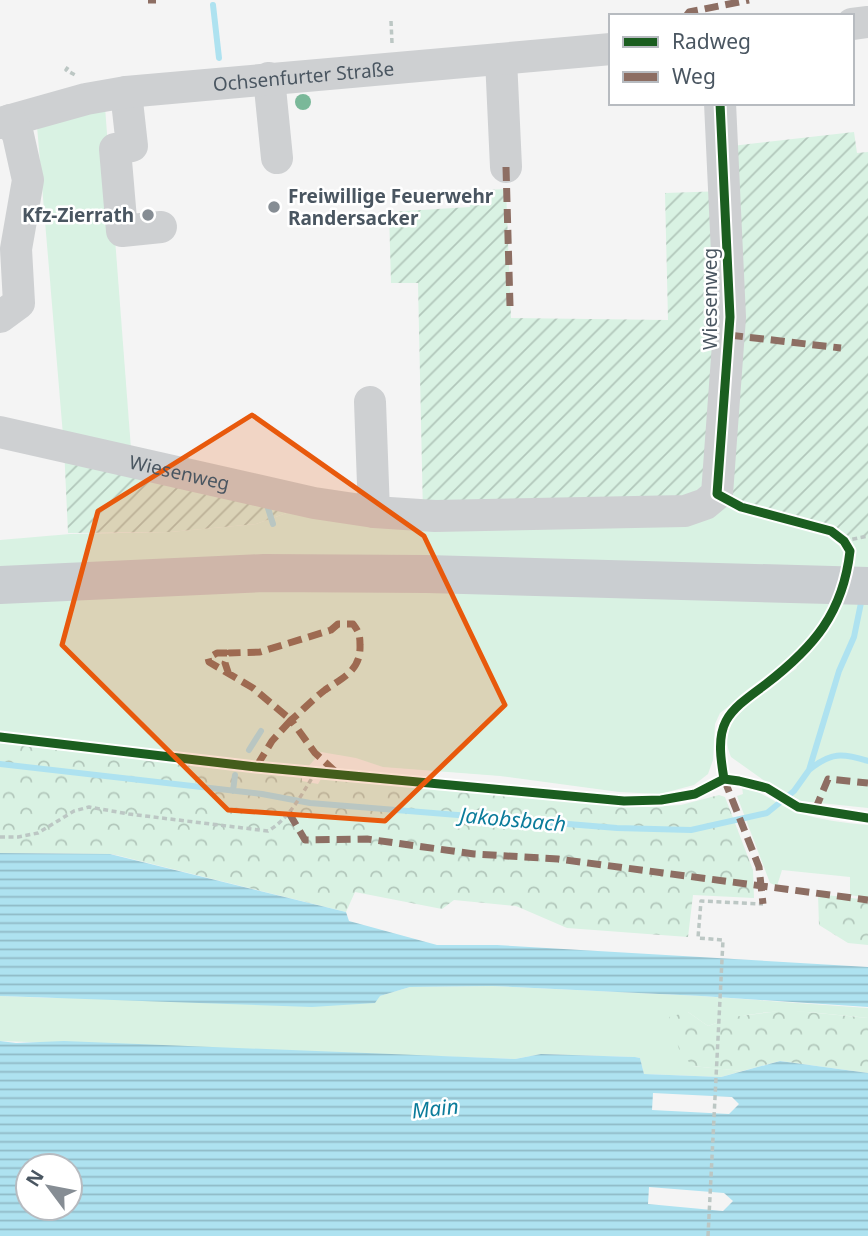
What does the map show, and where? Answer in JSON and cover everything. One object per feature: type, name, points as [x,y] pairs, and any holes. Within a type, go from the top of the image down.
[{"type":"main road","points":[[0,585],[264,573],[868,586]]},
{"type":"street","name":"Ochsenfurter Straße","points":[[5,122],[86,99],[126,92],[609,49]]},
{"type":"street","points":[[501,60],[506,167]]},
{"type":"street","points":[[269,78],[277,158]]},
{"type":"street","points":[[126,92],[132,146],[115,149],[122,231],[161,227]]},
{"type":"street","name":"Wiesenweg","points":[[0,432],[314,503],[374,512],[435,516],[685,512],[705,504],[717,494],[729,335],[727,213],[720,105]]},
{"type":"street","points":[[0,317],[19,303],[16,249],[28,180],[18,135],[5,122]]},
{"type":"street","points":[[370,402],[374,512]]},
{"type":"path","points":[[391,21],[392,45]]},
{"type":"path","points":[[841,539],[868,536]]},
{"type":"path","points":[[841,539],[850,551]]},
{"type":"path","points":[[0,837],[38,833],[74,811],[89,807],[268,831],[289,813],[315,773]]},
{"type":"path","points":[[708,1236],[723,940],[698,938],[701,901],[763,904]]},
{"type":"highlighted area","points":[[252,415],[424,536],[505,705],[385,821],[228,810],[62,645],[98,511]]},
{"type":"green space","points":[[105,107],[132,462],[64,447],[37,126]]},
{"type":"green space","points":[[854,132],[857,153],[868,152],[868,537],[845,541],[831,531],[741,507],[717,494],[423,515],[418,283],[391,283],[389,212],[470,207],[467,191],[506,189],[511,318],[668,320],[665,193],[725,191],[723,147]]},
{"type":"green space","points":[[64,447],[314,503],[256,524],[170,532],[68,533]]},
{"type":"green space","points":[[717,494],[783,519],[831,531],[845,541],[868,537],[868,570],[0,570],[0,540],[70,534],[170,532],[256,524],[314,503]]},
{"type":"green space","points":[[220,585],[868,604],[868,808],[801,801],[769,784],[731,757],[727,741],[730,725],[751,703],[797,668],[790,659],[720,713],[715,724],[713,760],[708,774],[694,785],[660,794],[619,792],[500,776],[383,767],[356,758],[321,752],[307,768],[0,732],[0,595]]},
{"type":"green space","points":[[0,743],[302,778],[302,781],[318,784],[321,779],[648,807],[681,805],[719,795],[725,797],[753,870],[754,898],[693,895],[688,937],[567,928],[516,906],[454,900],[442,909],[355,892],[346,912],[112,854],[0,853]]},
{"type":"green space","points":[[742,787],[805,815],[868,825],[868,898],[850,895],[850,877],[782,870],[777,886],[770,883],[737,796],[743,794]]},
{"type":"green space","points":[[818,894],[868,900],[868,945],[848,943],[819,925]]},
{"type":"green space","points":[[492,986],[701,996],[868,1008],[868,1018],[807,1012],[769,1012],[729,1019],[708,1026],[688,1012],[692,1066],[742,1071],[721,1077],[644,1074],[640,1058],[635,1057],[541,1054],[515,1059],[0,1041],[0,996],[380,996],[410,987]]},
{"type":"green space","points":[[786,1010],[868,1018],[868,1073],[780,1061],[742,1071],[692,1066],[679,1049],[669,1017],[688,1012],[708,1026],[733,1017]]},
{"type":"water","points":[[0,853],[110,854],[346,912],[349,921],[437,945],[497,945],[868,967],[868,1007],[492,986],[410,987],[380,996],[375,1003],[312,1007],[0,996]]},
{"type":"water","name":"Main","points":[[0,1041],[64,1041],[515,1059],[541,1054],[635,1057],[640,1058],[644,1074],[721,1077],[780,1061],[868,1073],[868,1236],[0,1236]],"holes":[[[653,1093],[732,1097],[739,1104],[729,1114],[652,1110]],[[649,1187],[724,1193],[733,1201],[723,1211],[648,1204]]]},
{"type":"waterway","points":[[213,5],[219,58]]},
{"type":"waterway","points":[[266,502],[273,524]]},
{"type":"waterway","name":"Jakobsbach","points":[[0,764],[262,794],[310,803],[617,828],[691,830],[767,813],[794,791],[809,770],[839,671],[854,637],[862,598]]},
{"type":"waterway","points":[[249,750],[261,731]]},
{"type":"waterway","points":[[809,770],[830,757],[844,756],[868,761]]},
{"type":"waterway","points":[[233,791],[235,775]]},
{"type":"marked path","points":[[148,0],[156,0]]},
{"type":"marked path","points":[[688,14],[749,0]]},
{"type":"marked path","points":[[506,167],[510,306]]},
{"type":"marked path","points":[[729,335],[841,348]]},
{"type":"marked path","points":[[229,675],[225,663],[229,653],[260,652],[331,630],[338,624],[353,624],[359,634],[358,661],[345,677],[291,720],[315,753],[337,773]]},
{"type":"marked path","points":[[227,653],[217,653],[208,658],[209,662],[253,688],[291,720],[272,741],[256,767]]},
{"type":"marked path","points":[[724,779],[759,867],[763,904]]},
{"type":"marked path","points":[[815,810],[828,779],[868,783]]},
{"type":"marked path","points":[[289,813],[305,840],[367,839],[474,854],[558,859],[868,900]]},
{"type":"cycle path","points":[[720,105],[730,317],[717,494],[741,507],[831,531],[844,541],[850,551],[841,593],[823,627],[798,656],[739,705],[726,721],[721,742],[724,779]]},
{"type":"cycle path","points":[[0,737],[256,767],[624,801],[661,800],[695,794],[724,779],[767,788],[798,807],[868,818]]},
{"type":"place","name":"Freiwillige Feuerwehr Randersacker","points":[[274,207]]},
{"type":"place","name":"Kfz-Zierrath","points":[[148,215]]}]
